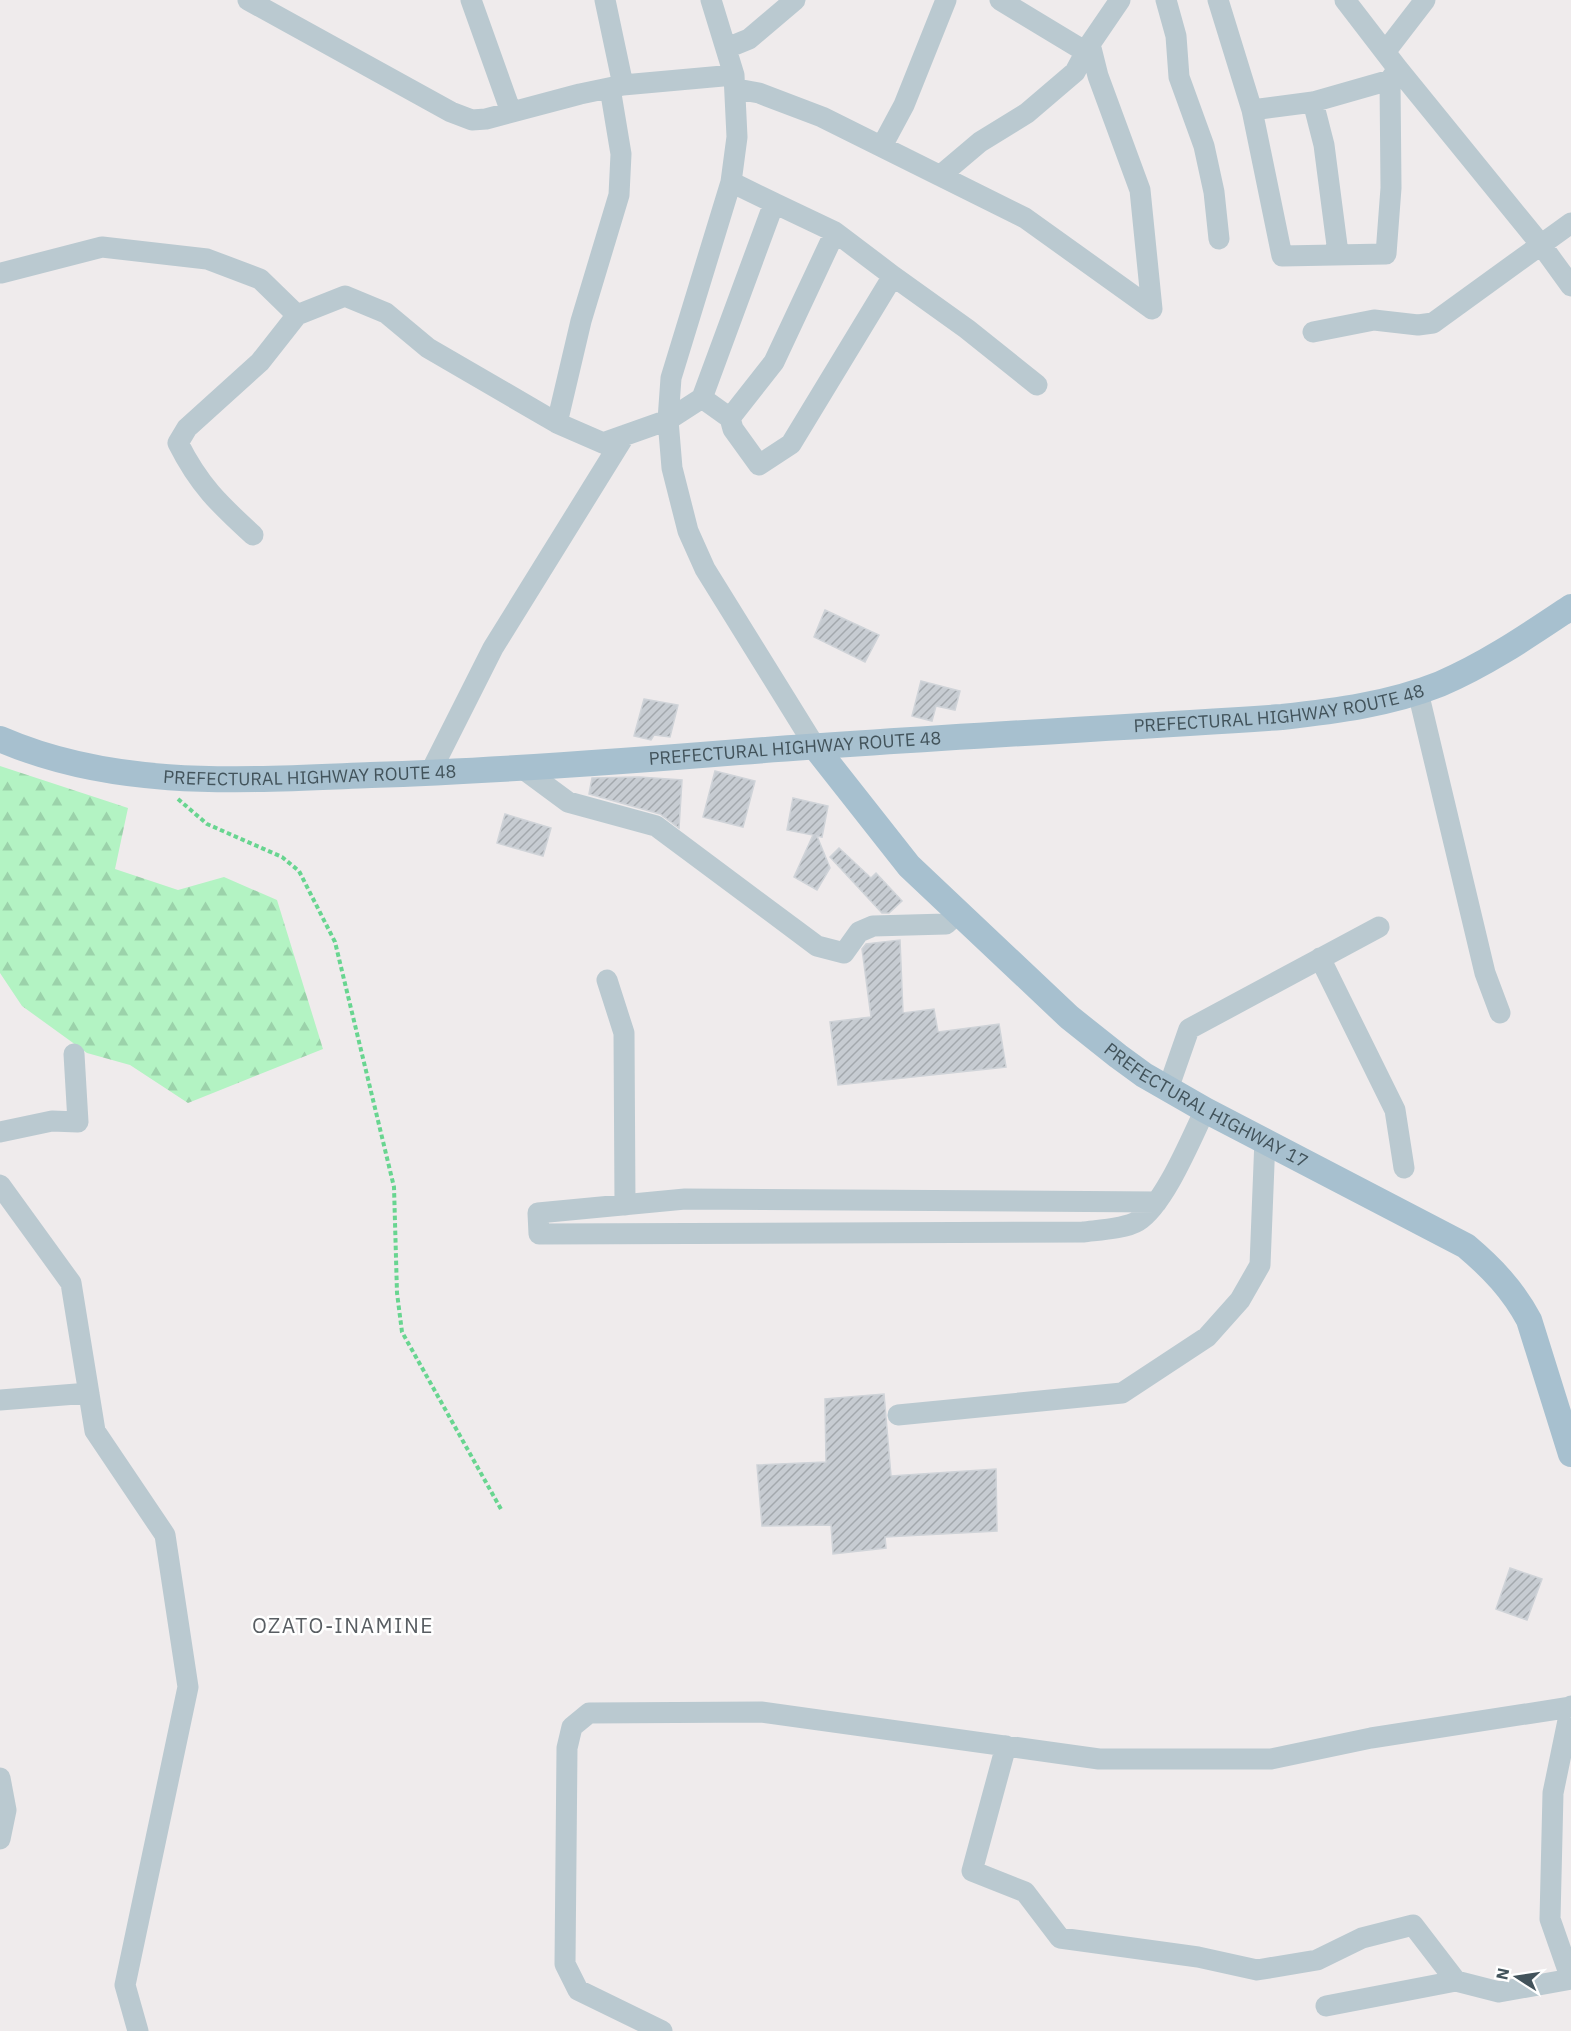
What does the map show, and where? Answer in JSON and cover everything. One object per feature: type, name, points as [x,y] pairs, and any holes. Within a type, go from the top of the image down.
[{"type":"main road","name":"PREFECTURAL HIGHWAY ROUTE 48","points":[[0,739],[65,761],[157,776],[238,780],[522,768],[1282,717],[1346,709],[1418,692],[1502,652],[1571,607]]},
{"type":"main road","name":"PREFECTURAL HIGHWAY 17","points":[[816,748],[909,866],[1070,1017],[1126,1063],[1205,1110],[1265,1139],[1466,1246],[1485,1262],[1519,1301],[1529,1320],[1571,1454]]},
{"type":"street","points":[[248,0],[291,26],[460,117],[486,119],[617,86],[736,82],[822,117],[1025,218],[1152,309],[1140,190],[1088,48],[1000,0]]},
{"type":"street","points":[[471,0],[511,112]]},
{"type":"street","points":[[557,423],[581,321],[619,195],[621,154],[617,86],[605,0]]},
{"type":"street","points":[[711,0],[736,82],[737,137],[731,182],[671,378],[668,420],[672,468],[688,531],[726,605],[816,748]]},
{"type":"street","points":[[727,48],[749,39],[795,0]]},
{"type":"street","points":[[882,146],[904,105],[946,0]]},
{"type":"street","points":[[941,175],[980,142],[1035,106],[1075,72],[1120,0]]},
{"type":"street","points":[[1166,0],[1176,36],[1179,77],[1204,146],[1214,192],[1219,239]]},
{"type":"street","points":[[1218,0],[1252,110],[1282,256],[1338,253],[1386,254],[1391,188],[1394,75]]},
{"type":"street","points":[[1345,0],[1385,52],[1394,75],[1542,246],[1571,286]]},
{"type":"street","points":[[1385,52],[1425,0]]},
{"type":"street","points":[[1252,110],[1313,102],[1394,75]]},
{"type":"street","points":[[1313,102],[1324,145],[1338,253]]},
{"type":"street","points":[[731,182],[835,232],[967,329],[1037,385]]},
{"type":"street","points":[[253,535],[214,500],[193,473],[178,443],[187,428],[260,362],[297,315],[345,296],[386,313],[428,348],[557,423],[603,443],[668,420],[702,398],[774,203]]},
{"type":"street","points":[[1313,332],[1374,320],[1418,326],[1433,323],[1571,223]]},
{"type":"street","points":[[730,418],[774,362],[835,232]]},
{"type":"street","points":[[1,273],[102,247],[207,259],[260,279],[297,315]]},
{"type":"street","points":[[702,398],[730,418],[733,429],[759,465],[791,444],[893,276]]},
{"type":"street","points":[[430,773],[493,648],[626,435]]},
{"type":"street","points":[[1418,692],[1485,973],[1500,1013]]},
{"type":"street","points":[[522,768],[568,802],[656,826],[817,946],[830,951],[844,953],[859,932],[873,926],[946,924],[958,913]]},
{"type":"street","points":[[1168,1089],[1189,1029],[1379,927]]},
{"type":"street","points":[[1320,958],[1395,1110],[1404,1167]]},
{"type":"street","points":[[608,980],[624,1033],[625,1205]]},
{"type":"street","points":[[0,1132],[52,1121],[78,1122],[74,1054]]},
{"type":"street","points":[[1157,1202],[685,1200],[538,1213],[538,1234],[1083,1232],[1137,1222],[1157,1202],[1205,1110]]},
{"type":"street","points":[[898,1415],[1122,1393],[1207,1337],[1240,1300],[1260,1265],[1265,1139]]},
{"type":"street","points":[[0,1185],[71,1283],[95,1431],[165,1535],[188,1687],[125,1985],[138,2031]]},
{"type":"street","points":[[0,1400],[89,1393]]},
{"type":"street","points":[[662,2031],[578,1990],[565,1964],[567,1748],[572,1727],[589,1713],[761,1712],[1099,1758],[1271,1759],[1371,1738],[1571,1706],[1553,1793],[1550,1919],[1571,1979],[1499,1992],[1456,1981],[1326,2006]]},
{"type":"street","points":[[1006,1746],[972,1871],[1025,1892],[1060,1938],[1198,1957],[1257,1970],[1317,1960],[1362,1938],[1413,1924],[1456,1981]]},
{"type":"street","points":[[0,1778],[6,1810],[0,1839]]},
{"type":"path","points":[[157,776],[186,807],[207,824],[282,857],[299,871],[335,942],[394,1187],[397,1293],[402,1332],[502,1511]]},
{"type":"green space","points":[[0,766],[128,808],[115,869],[178,890],[224,877],[277,900],[323,1049],[188,1103],[130,1065],[87,1053],[22,1006],[0,973]]},
{"type":"building","points":[[825,610],[879,635],[865,662],[814,637]]},
{"type":"building","points":[[921,681],[960,691],[955,710],[936,706],[932,721],[912,716]]},
{"type":"building","points":[[644,699],[678,705],[670,737],[654,735],[651,740],[634,736]]},
{"type":"building","points":[[715,771],[755,781],[743,827],[703,817]]},
{"type":"building","points":[[639,777],[682,780],[679,828],[660,814],[589,794],[592,778]]},
{"type":"building","points":[[793,798],[828,806],[822,837],[817,836],[830,868],[817,890],[794,877],[813,835],[787,830]]},
{"type":"building","points":[[505,814],[551,828],[543,856],[497,843]]},
{"type":"building","points":[[839,848],[871,878],[876,873],[902,901],[889,913],[882,913],[830,857]]},
{"type":"building","points":[[900,940],[903,1013],[934,1009],[938,1032],[999,1024],[1006,1067],[838,1085],[830,1022],[871,1017],[862,949],[866,944]]},
{"type":"building","points":[[884,1394],[891,1476],[996,1469],[997,1531],[885,1537],[886,1548],[833,1554],[831,1525],[762,1526],[757,1465],[826,1462],[825,1399]]},
{"type":"building","points":[[1510,1568],[1542,1579],[1527,1620],[1496,1609]]},
{"type":"district","name":"OZATO-INAMINE","points":[[343,1626]]}]
